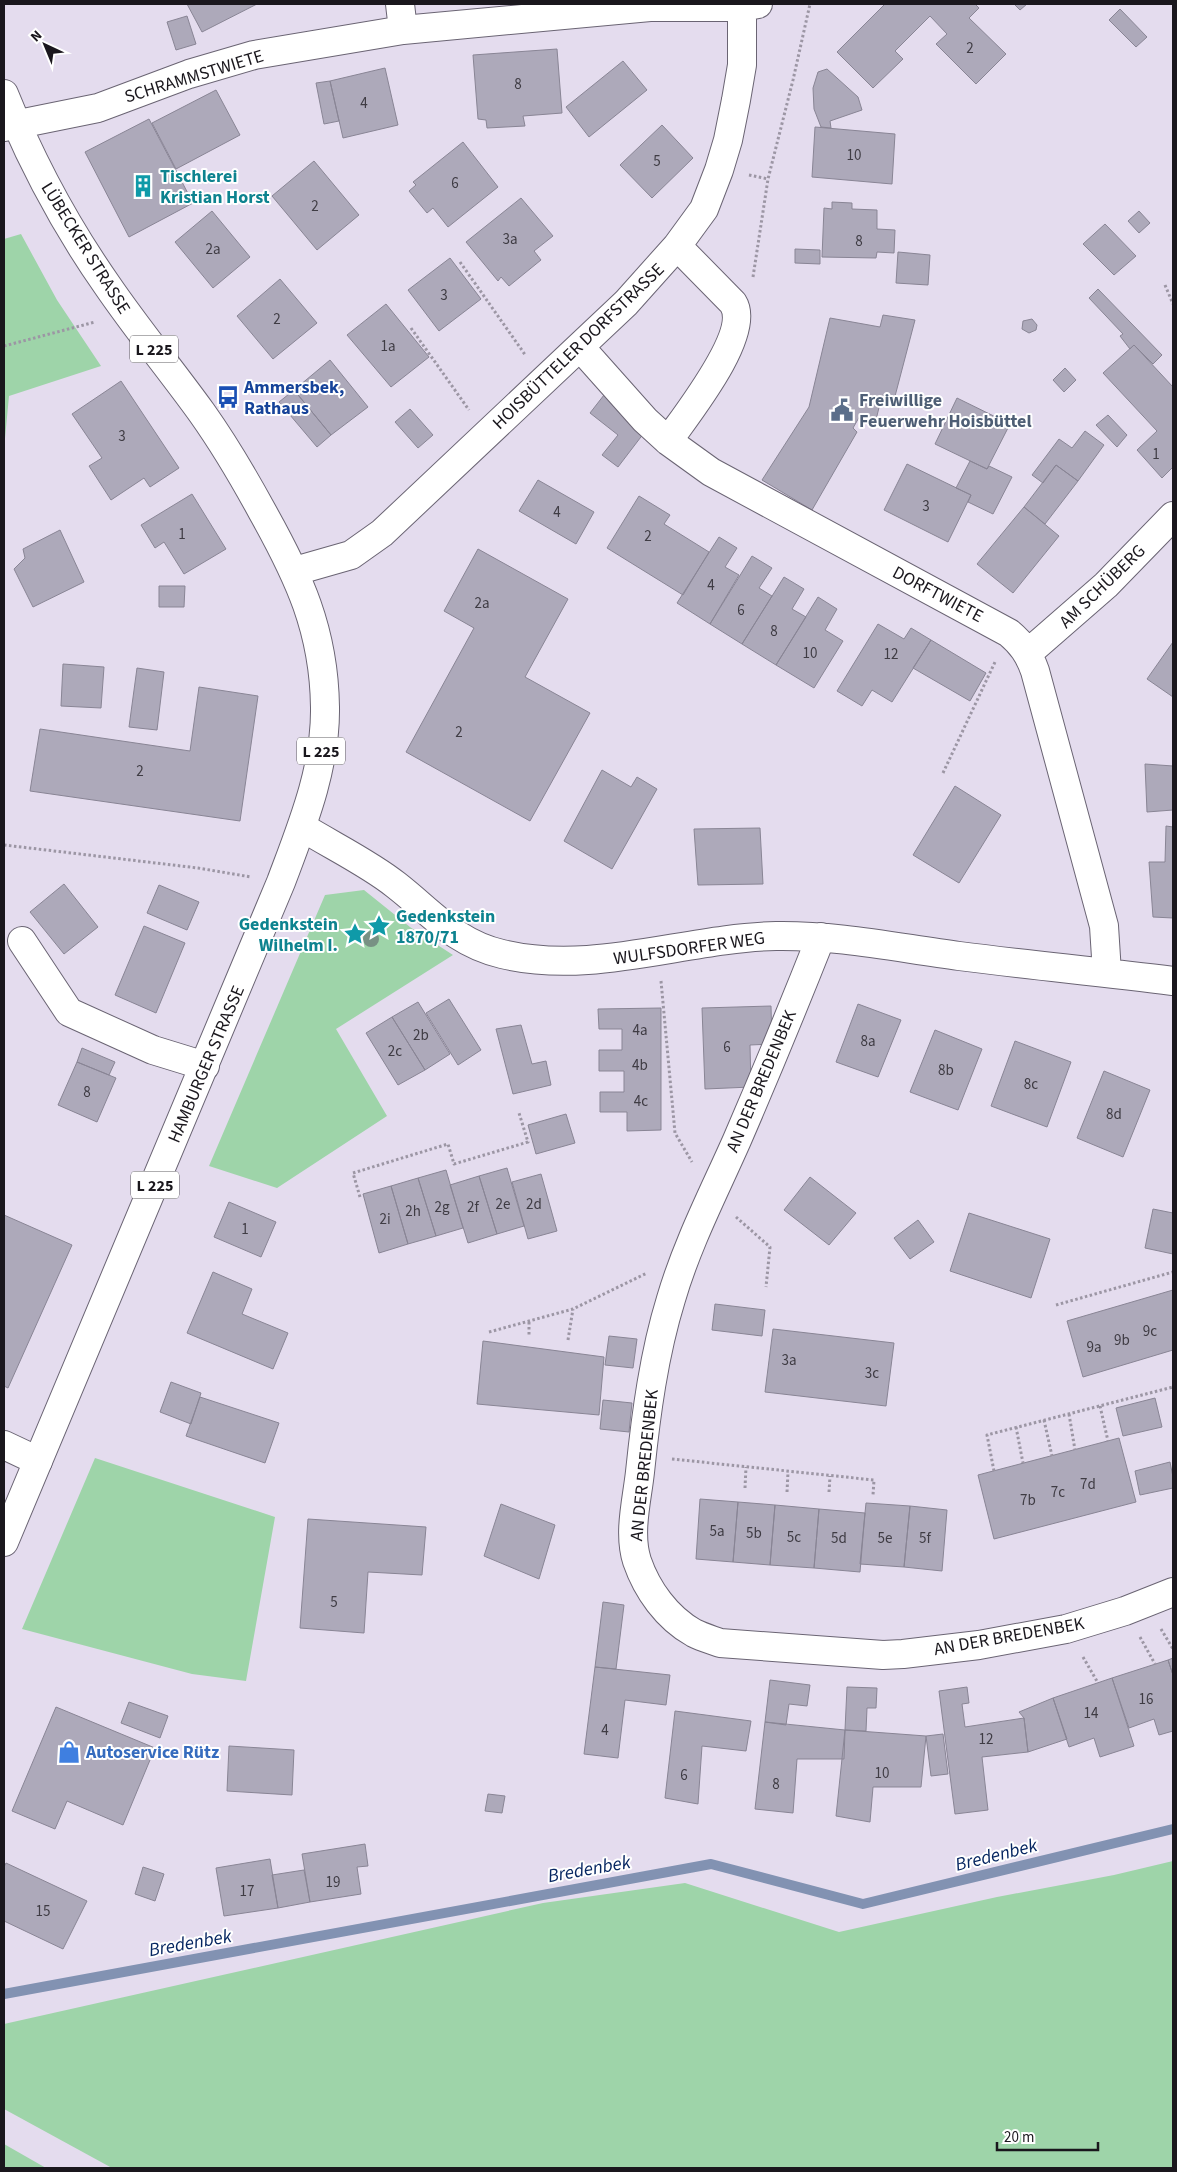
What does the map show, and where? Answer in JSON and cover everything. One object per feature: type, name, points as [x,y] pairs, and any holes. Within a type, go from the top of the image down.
[{"type":"street","name":"SCHRAMMSTWIETE","points":[[10,126],[98,108],[189,74],[254,55],[402,17],[650,5],[747,5]]},
{"type":"street","name":"HOISBÜTTELER DORFSTRASSE","points":[[295,571],[351,555],[382,533],[580,348],[626,303],[677,246],[704,209],[728,140],[742,65],[747,5]]},
{"type":"street","name":"LÜBECKER STRASSE","points":[[4,94],[10,126],[80,244],[127,314],[202,414],[249,487],[295,571]]},
{"type":"street","points":[[668,441],[717,371],[737,324],[738,311],[733,303],[677,246]]},
{"type":"street","name":"DORFTWIETE","points":[[580,348],[645,420],[668,441],[710,472],[1009,632],[1028,653],[1035,670],[1104,926],[1107,973]]},
{"type":"street","name":"AM SCHÜBERG","points":[[1028,653],[1106,585],[1173,516]]},
{"type":"street","name":"HAMBURGER STRASSE","points":[[4,1542],[205,1066],[302,827],[319,764],[324,736],[325,708],[324,673],[318,641],[311,612],[295,571]]},
{"type":"street","name":"WULFSDORFER WEG","points":[[302,827],[395,884],[446,928],[480,946],[501,954],[529,959],[553,961],[603,959],[746,938],[821,937],[1173,981]]},
{"type":"street","name":"AN DER BREDENBEK","points":[[821,937],[766,1074],[685,1254],[660,1338],[642,1455],[633,1536],[637,1559],[645,1580],[657,1600],[676,1620],[695,1634],[720,1643],[883,1655],[1003,1641],[1066,1628],[1125,1611],[1173,1592]]},
{"type":"street","points":[[22,941],[69,1012],[153,1050],[205,1066]]},
{"type":"street","points":[[4,1445],[38,1460]]},
{"type":"path","points":[[738,311],[750,294],[768,178],[810,4]]},
{"type":"path","points":[[460,262],[544,381]]},
{"type":"path","points":[[1165,285],[1173,304]]},
{"type":"path","points":[[4,346],[127,314]]},
{"type":"path","points":[[411,328],[487,435]]},
{"type":"path","points":[[943,773],[1009,632]]},
{"type":"path","points":[[4,845],[198,868],[281,882]]},
{"type":"path","points":[[658,951],[675,1133],[712,1195],[770,1247],[766,1287]]},
{"type":"path","points":[[360,1197],[353,1173],[448,1144],[454,1164],[528,1142],[519,1113]]},
{"type":"path","points":[[489,1332],[573,1309],[685,1254]]},
{"type":"path","points":[[1056,1306],[1173,1272]]},
{"type":"path","points":[[568,1340],[573,1309]]},
{"type":"path","points":[[529,1322],[529,1336]]},
{"type":"path","points":[[994,1471],[988,1435],[1173,1387]]},
{"type":"path","points":[[1100,1406],[1108,1441]]},
{"type":"path","points":[[1069,1414],[1075,1450]]},
{"type":"path","points":[[1044,1420],[1052,1456]]},
{"type":"path","points":[[1016,1427],[1023,1463]]},
{"type":"path","points":[[642,1455],[746,1468],[874,1480],[873,1495]]},
{"type":"path","points":[[745,1488],[746,1468]]},
{"type":"path","points":[[787,1492],[788,1472]]},
{"type":"path","points":[[829,1492],[830,1476]]},
{"type":"green space","points":[[21,234],[57,300],[101,366],[9,396],[4,449],[4,239]]},
{"type":"green space","points":[[364,890],[410,927],[453,955],[336,1029],[387,1116],[277,1188],[209,1166],[325,895]]},
{"type":"green space","points":[[95,1458],[275,1517],[246,1681],[192,1674],[22,1629]]},
{"type":"green space","points":[[1173,1861],[1173,2168],[112,2168],[4,2109],[4,2024],[543,1903],[685,1883],[839,1932]]},
{"type":"green space","points":[[4,2144],[46,2168],[4,2168]]},
{"type":"building","points":[[187,4],[257,4],[202,32]]},
{"type":"building","points":[[885,4],[975,4],[979,8],[969,18],[1006,54],[976,84],[936,44],[947,34],[930,16],[895,51],[903,59],[873,88],[837,52]]},
{"type":"building","points":[[1014,4],[1027,4],[1020,10]]},
{"type":"building","points":[[1120,9],[1147,37],[1136,47],[1109,20]]},
{"type":"building","points":[[187,16],[196,44],[176,50],[167,22]]},
{"type":"building","points":[[557,49],[562,113],[523,116],[525,126],[487,128],[486,120],[478,119],[473,55]]},
{"type":"building","points":[[623,61],[647,90],[589,137],[566,107]]},
{"type":"building","points":[[385,68],[398,125],[343,138],[330,81]]},
{"type":"building","points":[[827,69],[858,97],[862,110],[830,121],[831,128],[821,127],[814,109],[813,88],[818,72]]},
{"type":"building","points":[[330,81],[339,121],[324,124],[316,83]]},
{"type":"building","points":[[216,90],[240,135],[176,169],[152,123]]},
{"type":"building","name":"Tischlerei Kristian Horst","points":[[149,119],[193,203],[129,237],[85,152]]},
{"type":"building","points":[[662,125],[693,158],[652,198],[620,165]]},
{"type":"building","points":[[815,127],[895,134],[892,184],[812,177]]},
{"type":"building","points":[[463,142],[498,187],[448,227],[433,208],[427,213],[409,191],[416,185],[413,182]]},
{"type":"building","points":[[314,161],[359,215],[317,250],[272,196]]},
{"type":"building","points":[[521,198],[553,236],[534,251],[541,260],[509,286],[501,277],[498,281],[466,242]]},
{"type":"building","points":[[832,202],[852,203],[852,209],[877,210],[877,229],[895,230],[894,253],[877,252],[876,258],[822,257],[824,208],[832,209]]},
{"type":"building","points":[[212,211],[250,257],[213,288],[175,242]]},
{"type":"building","points":[[1139,211],[1150,223],[1139,233],[1128,221]]},
{"type":"building","points":[[1105,224],[1136,256],[1114,275],[1083,244]]},
{"type":"building","points":[[795,249],[820,250],[820,264],[795,263]]},
{"type":"building","points":[[898,252],[930,255],[928,285],[896,283]]},
{"type":"building","points":[[450,258],[481,299],[439,331],[408,290]]},
{"type":"building","points":[[280,279],[317,323],[273,359],[237,316]]},
{"type":"building","points":[[1098,289],[1162,355],[1153,364],[1134,345],[1130,349],[1120,336],[1123,334],[1089,298]]},
{"type":"building","points":[[386,304],[429,357],[391,387],[347,335]]},
{"type":"building","name":"Freiwillige Feuerwehr Hoisbüttel","points":[[883,315],[915,320],[894,400],[882,395],[876,420],[861,414],[853,428],[857,432],[812,510],[762,480],[809,407],[830,318],[880,327]]},
{"type":"building","points":[[1032,319],[1037,325],[1036,330],[1029,333],[1022,329],[1023,321]]},
{"type":"building","points":[[1134,345],[1173,387],[1173,467],[1162,478],[1137,450],[1157,431],[1103,373]]},
{"type":"building","points":[[330,360],[368,407],[331,435],[294,390]]},
{"type":"building","points":[[1065,368],[1076,380],[1064,392],[1053,380]]},
{"type":"building","points":[[121,381],[179,468],[150,487],[144,478],[111,500],[89,466],[102,458],[72,414]]},
{"type":"building","points":[[294,390],[331,435],[317,447],[279,402]]},
{"type":"building","points":[[604,395],[647,429],[618,467],[602,455],[618,435],[590,413]]},
{"type":"building","points":[[957,398],[1010,424],[987,469],[935,444]]},
{"type":"building","points":[[410,409],[433,435],[418,448],[395,422]]},
{"type":"building","points":[[1108,415],[1127,435],[1117,447],[1096,425]]},
{"type":"building","points":[[1085,431],[1104,445],[1078,481],[1056,465],[1043,483],[1032,475],[1059,439],[1072,448]]},
{"type":"building","points":[[970,461],[987,469],[989,466],[1012,477],[993,514],[968,502],[971,495],[956,488]]},
{"type":"building","points":[[907,464],[971,495],[948,542],[884,510]]},
{"type":"building","points":[[1056,465],[1078,481],[1045,524],[1024,507]]},
{"type":"building","points":[[538,480],[594,512],[576,544],[519,511]]},
{"type":"building","points":[[192,494],[226,549],[184,574],[164,542],[155,548],[141,525]]},
{"type":"building","points":[[639,496],[670,515],[664,524],[709,552],[683,595],[607,548]]},
{"type":"building","points":[[1024,507],[1059,536],[1013,593],[977,564]]},
{"type":"building","points":[[60,530],[84,582],[33,607],[14,569],[25,558],[23,549]]},
{"type":"building","points":[[719,537],[737,548],[725,567],[739,575],[710,624],[677,603]]},
{"type":"building","points":[[478,549],[568,599],[525,677],[590,713],[530,821],[406,752],[474,628],[444,611]]},
{"type":"building","points":[[752,556],[772,568],[759,588],[772,596],[742,644],[710,624]]},
{"type":"building","points":[[784,577],[804,589],[792,609],[806,617],[776,665],[742,644]]},
{"type":"building","points":[[159,586],[185,586],[184,607],[159,607]]},
{"type":"building","points":[[818,597],[837,609],[825,630],[843,641],[814,688],[776,665]]},
{"type":"building","points":[[878,624],[904,639],[911,628],[931,640],[892,702],[872,690],[862,706],[837,691]]},
{"type":"building","points":[[931,640],[986,673],[970,701],[913,668]]},
{"type":"building","points":[[1173,642],[1173,697],[1147,679]]},
{"type":"building","points":[[63,664],[104,667],[101,708],[61,706]]},
{"type":"building","points":[[137,668],[164,672],[157,730],[129,727]]},
{"type":"building","points":[[199,687],[258,696],[240,821],[30,791],[40,729],[190,751]]},
{"type":"building","points":[[1145,764],[1173,766],[1173,810],[1147,812]]},
{"type":"building","points":[[602,770],[631,787],[637,777],[657,789],[612,869],[564,841]]},
{"type":"building","points":[[955,786],[1001,815],[959,883],[913,855]]},
{"type":"building","points":[[1166,826],[1173,827],[1173,918],[1153,917],[1149,862],[1165,862]]},
{"type":"building","points":[[760,828],[763,884],[698,885],[694,829]]},
{"type":"building","points":[[64,884],[98,927],[64,954],[30,912]]},
{"type":"building","points":[[159,885],[199,902],[187,930],[147,913]]},
{"type":"building","points":[[144,926],[185,943],[156,1013],[115,995]]},
{"type":"building","points":[[449,999],[481,1050],[458,1065],[426,1013]]},
{"type":"building","points":[[418,1002],[450,1054],[425,1070],[392,1017]]},
{"type":"building","points":[[858,1004],[901,1020],[878,1077],[836,1062]]},
{"type":"building","points":[[771,1006],[772,1044],[750,1045],[751,1087],[705,1089],[702,1008]]},
{"type":"building","points":[[661,1008],[661,1130],[627,1131],[627,1112],[600,1112],[600,1092],[624,1092],[624,1071],[599,1071],[599,1050],[622,1050],[622,1029],[599,1029],[598,1009]]},
{"type":"building","points":[[392,1017],[425,1070],[398,1085],[366,1033]]},
{"type":"building","points":[[521,1025],[532,1064],[546,1061],[551,1085],[513,1094],[496,1029]]},
{"type":"building","points":[[935,1030],[982,1049],[958,1110],[910,1092]]},
{"type":"building","points":[[1015,1041],[1071,1062],[1047,1127],[991,1106]]},
{"type":"building","points":[[82,1048],[115,1062],[109,1075],[77,1062]]},
{"type":"building","points":[[77,1062],[116,1078],[97,1122],[58,1105]]},
{"type":"building","points":[[1104,1071],[1150,1090],[1123,1157],[1077,1138]]},
{"type":"building","points":[[566,1114],[575,1143],[536,1154],[528,1125]]},
{"type":"building","points":[[507,1168],[524,1226],[497,1234],[479,1176]]},
{"type":"building","points":[[446,1170],[463,1228],[436,1236],[418,1178]]},
{"type":"building","points":[[541,1174],[557,1231],[528,1239],[512,1182]]},
{"type":"building","points":[[479,1176],[497,1234],[468,1243],[450,1185]]},
{"type":"building","points":[[810,1177],[856,1213],[829,1245],[784,1210]]},
{"type":"building","points":[[418,1178],[436,1236],[408,1244],[391,1186]]},
{"type":"building","points":[[391,1186],[408,1244],[379,1253],[363,1194]]},
{"type":"building","points":[[229,1202],[276,1222],[261,1257],[214,1237]]},
{"type":"building","points":[[1153,1209],[1173,1213],[1173,1254],[1145,1248]]},
{"type":"building","points":[[969,1213],[1050,1239],[1031,1298],[950,1271]]},
{"type":"building","points":[[4,1215],[72,1245],[8,1388],[4,1386]]},
{"type":"building","points":[[918,1220],[934,1242],[910,1259],[894,1238]]},
{"type":"building","points":[[213,1272],[252,1289],[242,1314],[288,1333],[273,1369],[187,1333]]},
{"type":"building","points":[[1173,1290],[1173,1350],[1083,1377],[1067,1321]]},
{"type":"building","points":[[715,1304],[765,1310],[762,1336],[712,1330]]},
{"type":"building","points":[[773,1329],[894,1343],[886,1406],[765,1392]]},
{"type":"building","points":[[609,1336],[637,1339],[633,1368],[605,1365]]},
{"type":"building","points":[[483,1341],[604,1357],[599,1415],[477,1404]]},
{"type":"building","points":[[171,1382],[201,1393],[191,1424],[160,1412]]},
{"type":"building","points":[[200,1397],[279,1423],[265,1463],[186,1436]]},
{"type":"building","points":[[1155,1398],[1162,1427],[1123,1436],[1116,1408]]},
{"type":"building","points":[[603,1400],[632,1403],[629,1432],[600,1429]]},
{"type":"building","points":[[1119,1438],[1136,1502],[994,1539],[978,1475]]},
{"type":"building","points":[[1170,1462],[1173,1488],[1140,1495],[1135,1471]]},
{"type":"building","points":[[700,1499],[738,1502],[733,1562],[696,1559]]},
{"type":"building","points":[[738,1502],[775,1505],[770,1565],[733,1562]]},
{"type":"building","points":[[866,1503],[910,1506],[904,1567],[860,1564]]},
{"type":"building","points":[[501,1504],[555,1525],[539,1579],[484,1556]]},
{"type":"building","points":[[775,1505],[819,1509],[814,1568],[770,1565]]},
{"type":"building","points":[[910,1506],[947,1510],[942,1571],[904,1567]]},
{"type":"building","points":[[819,1509],[865,1513],[860,1572],[814,1568]]},
{"type":"building","points":[[308,1519],[426,1527],[422,1575],[368,1572],[364,1633],[300,1628]]},
{"type":"building","points":[[603,1602],[624,1605],[616,1669],[595,1667]]},
{"type":"building","points":[[1173,1658],[1173,1675],[1168,1660]]},
{"type":"building","points":[[1168,1660],[1173,1675],[1173,1731],[1159,1735],[1154,1719],[1129,1728],[1112,1678]]},
{"type":"building","points":[[595,1667],[670,1675],[666,1705],[625,1700],[618,1758],[584,1754]]},
{"type":"building","points":[[1112,1678],[1134,1746],[1100,1757],[1094,1738],[1069,1747],[1053,1698]]},
{"type":"building","points":[[770,1680],[810,1685],[807,1706],[789,1704],[786,1725],[765,1722]]},
{"type":"building","points":[[847,1687],[877,1688],[876,1708],[867,1708],[866,1731],[845,1730]]},
{"type":"building","points":[[967,1687],[969,1703],[962,1704],[965,1727],[1024,1718],[1028,1752],[982,1757],[988,1810],[955,1814],[939,1691]]},
{"type":"building","points":[[1053,1698],[1067,1739],[1028,1752],[1024,1718],[1019,1712]]},
{"type":"building","points":[[129,1702],[168,1716],[160,1738],[121,1723]]},
{"type":"building","points":[[56,1707],[155,1748],[123,1825],[67,1801],[55,1829],[12,1811]]},
{"type":"building","points":[[675,1711],[751,1721],[746,1751],[702,1746],[698,1804],[665,1798]]},
{"type":"building","points":[[765,1722],[845,1730],[844,1759],[797,1759],[793,1813],[755,1809]]},
{"type":"building","points":[[845,1730],[926,1736],[921,1787],[873,1787],[870,1822],[836,1816]]},
{"type":"building","points":[[943,1734],[948,1774],[931,1776],[926,1736]]},
{"type":"building","points":[[229,1746],[294,1750],[292,1795],[227,1791]]},
{"type":"building","points":[[488,1794],[505,1796],[502,1813],[485,1811]]},
{"type":"building","points":[[365,1844],[368,1866],[357,1867],[361,1894],[310,1902],[302,1854]]},
{"type":"building","points":[[270,1859],[278,1908],[224,1916],[216,1868]]},
{"type":"building","points":[[6,1863],[87,1901],[63,1949],[4,1921],[4,1867]]},
{"type":"building","points":[[143,1867],[164,1874],[155,1901],[135,1894]]},
{"type":"building","points":[[304,1870],[310,1902],[278,1908],[272,1875]]},
{"type":"waterway","name":"Bredenbek","points":[[4,1994],[711,1864],[863,1904],[1173,1829]]},
{"type":"place","name":"Tischlerei Kristian Horst","points":[[143,186]]},
{"type":"place","name":"Ammersbek, Rathaus","points":[[228,397]]},
{"type":"place","name":"Freiwillige Feuerwehr Hoisbüttel","points":[[842,410]]},
{"type":"place","name":"Gedenkstein 1870/71","points":[[379,926]]},
{"type":"place","name":"Gedenkstein Wilhelm I.","points":[[355,934]]},
{"type":"place","name":"Autoservice Rütz","points":[[69,1752]]}]
